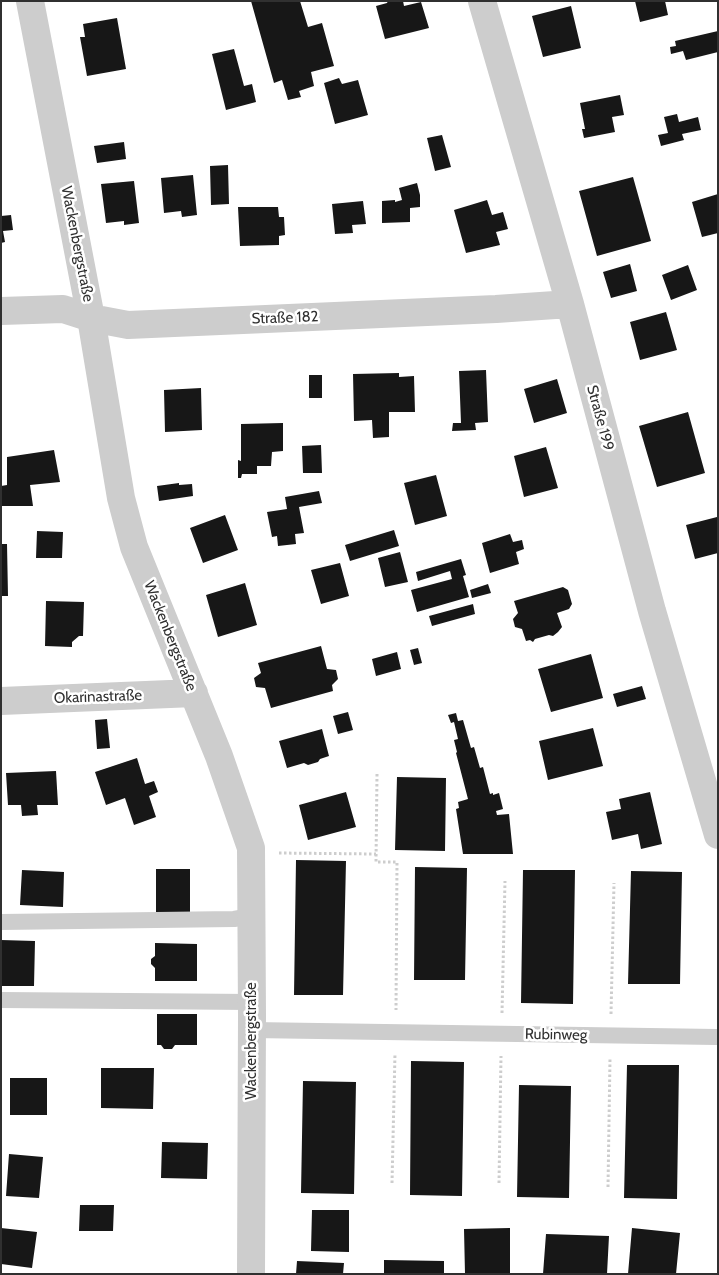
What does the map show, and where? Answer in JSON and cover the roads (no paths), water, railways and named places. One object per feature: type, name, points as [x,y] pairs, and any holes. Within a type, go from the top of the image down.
[{"type":"street","name":"Wackenbergstraße","points":[[30,1],[91,318],[120,498],[134,546],[219,756],[251,848],[251,1274]]},
{"type":"street","name":"Straße 199","points":[[482,1],[570,304],[652,612],[718,835]]},
{"type":"street","name":"Straße 182","points":[[1,312],[63,310],[128,325],[570,304]]},
{"type":"street","name":"Okarinastraße","points":[[1,701],[194,693]]},
{"type":"lane","points":[[1,922],[234,919],[251,916]]},
{"type":"lane","points":[[1,1000],[252,1002]]},
{"type":"lane","name":"Rubinweg","points":[[252,1030],[716,1036]]}]
